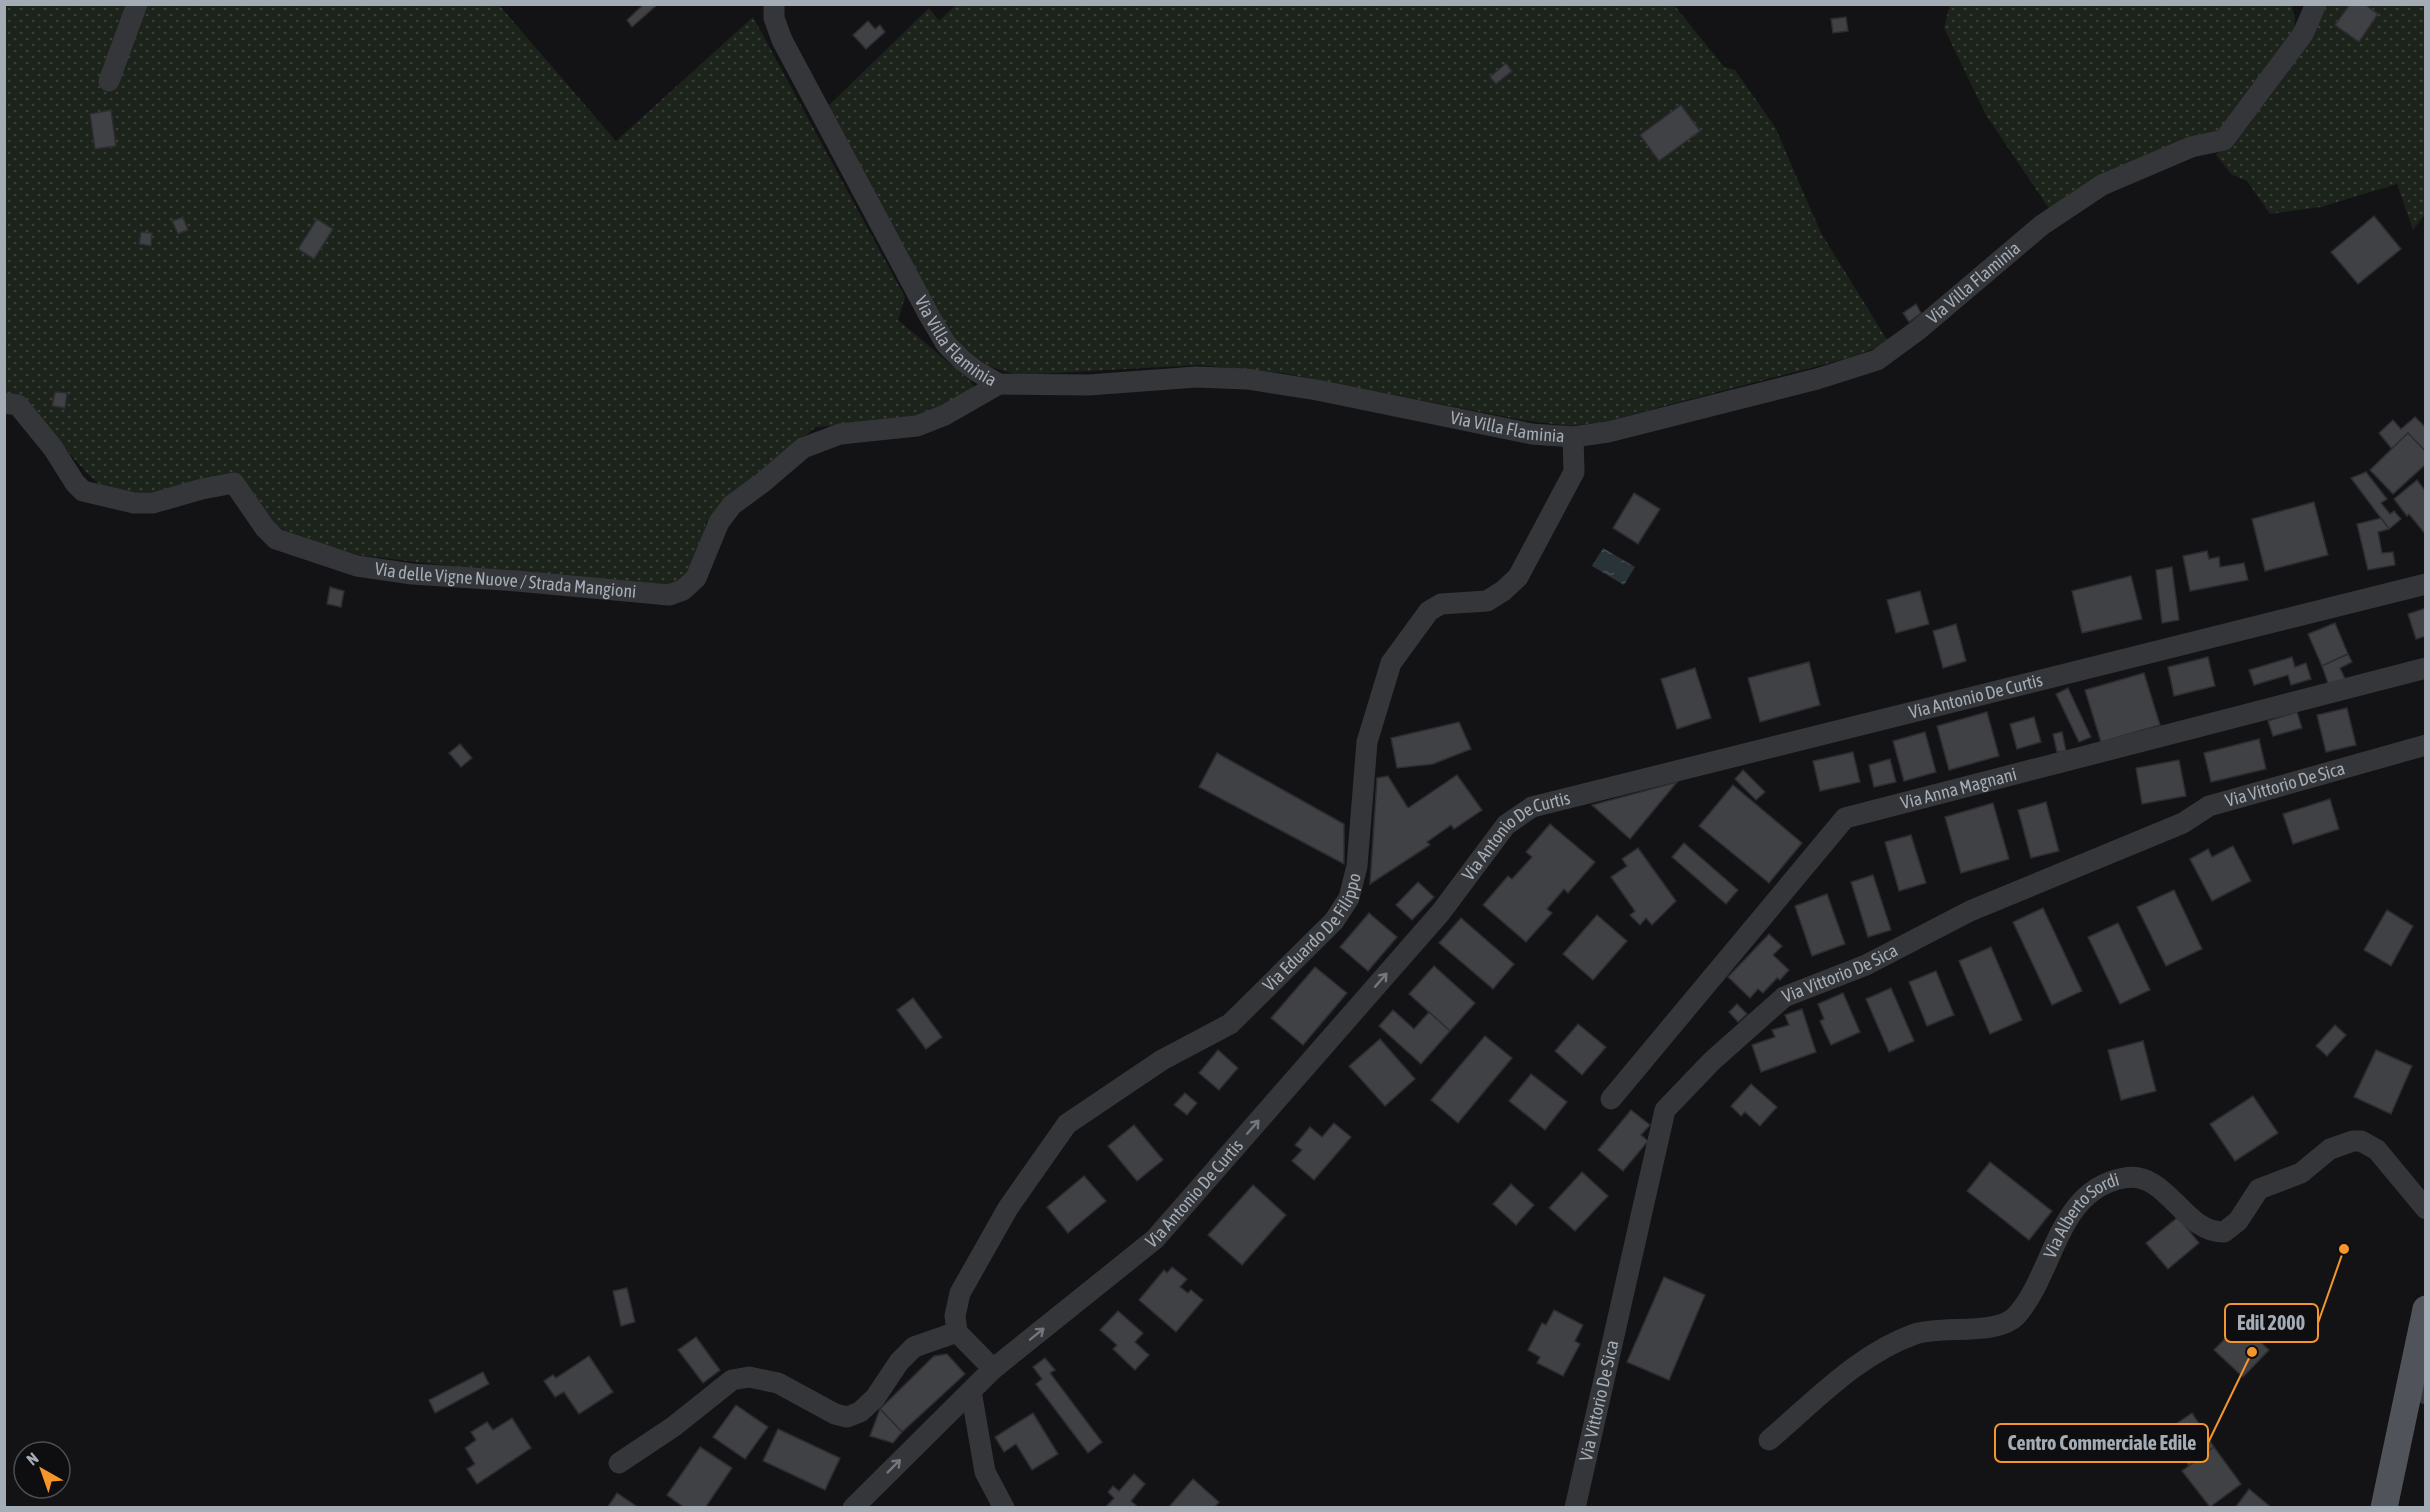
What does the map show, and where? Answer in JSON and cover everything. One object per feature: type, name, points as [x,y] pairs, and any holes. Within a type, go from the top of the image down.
[{"type":"main road","points":[[2384,1508],[2418,1383],[2426,1309]]},
{"type":"street","points":[[109,81],[137,4]]},
{"type":"street","name":"Via Villa Flaminia","points":[[774,4],[774,18],[782,40],[930,317],[946,344],[962,360],[999,384],[1089,385],[1196,377],[1247,379],[1317,390],[1496,428],[1553,437],[1573,437],[1630,427],[1817,379],[1877,360],[1918,330],[2042,225],[2102,185],[2191,147],[2224,140],[2303,34],[2316,4]]},
{"type":"street","name":"Via delle Vigne Nuove / Strada Mangioni","points":[[4,404],[18,405],[53,448],[75,483],[83,491],[134,502],[153,503],[202,489],[234,483],[265,528],[276,539],[357,566],[412,574],[669,595],[683,590],[696,578],[720,522],[732,505],[803,448],[840,434],[917,426],[945,415],[999,384]]},
{"type":"street","name":"Via Eduardo De Filippo","points":[[957,1332],[955,1316],[960,1293],[1008,1208],[1067,1124],[1162,1060],[1230,1024],[1334,921],[1349,898],[1358,866],[1366,742],[1391,663],[1429,611],[1442,603],[1487,601],[1503,591],[1518,577],[1574,472],[1573,437]]},
{"type":"street","name":"Via Antonio De Curtis","points":[[852,1508],[993,1369],[1155,1239],[1441,912],[1506,825],[1532,807],[2426,584]]},
{"type":"street","name":"Via Anna Magnani","points":[[1611,1100],[1845,818],[2424,675]]},
{"type":"street","name":"Via Vittorio De Sica","points":[[1575,1508],[1665,1110],[1721,1053],[1784,997],[1866,965],[1970,911],[2182,823],[2209,806],[2426,745]]},
{"type":"street","name":"Via Alberto Sordi","points":[[1769,1440],[1856,1365],[1896,1342],[1931,1330],[1990,1327],[2007,1323],[2016,1316],[2032,1294],[2072,1212],[2083,1199],[2110,1182],[2132,1177],[2149,1181],[2207,1229],[2224,1232],[2238,1221],[2259,1189],[2301,1173],[2330,1149],[2353,1141],[2361,1141],[2377,1150],[2426,1209]]},
{"type":"street","points":[[619,1463],[673,1427],[732,1380],[749,1377],[778,1383],[835,1414],[847,1417],[860,1412],[875,1398],[899,1362],[914,1347],[957,1332],[993,1369]]},
{"type":"street","points":[[971,1391],[985,1472],[1004,1508]]},
{"type":"shaded area","points":[[5,4],[499,5],[616,141],[753,17],[905,297],[898,320],[967,378],[975,391],[913,420],[816,427],[756,474],[706,522],[699,557],[693,572],[667,588],[498,572],[359,555],[290,534],[273,523],[239,474],[187,487],[151,492],[117,490],[100,484],[74,458],[25,397],[5,394]]},
{"type":"shaded area","points":[[957,4],[1674,5],[1724,67],[1735,70],[1775,127],[1821,233],[1889,343],[1852,357],[1604,422],[1569,426],[1522,420],[1283,373],[1199,365],[1018,375],[997,369],[974,358],[951,337],[825,109],[929,8],[939,21]]},
{"type":"shaded area","points":[[1950,4],[2291,4],[2295,18],[2294,33],[2229,121],[2216,132],[2050,210],[1986,115],[1944,28]]},
{"type":"shaded area","points":[[2327,5],[2425,5],[2425,214],[2413,230],[2397,184],[2321,207],[2270,214],[2247,181],[2231,174],[2216,155],[2248,123],[2278,85]]},
{"type":"water","points":[[1603,548],[1635,567],[1624,585],[1592,566]]},
{"type":"building","points":[[644,4],[658,4],[632,27],[627,20]]},
{"type":"building","points":[[2350,4],[2364,4],[2378,14],[2359,42],[2335,25]]},
{"type":"building","points":[[1846,17],[1848,31],[1833,33],[1831,19]]},
{"type":"building","points":[[868,21],[875,29],[880,25],[885,32],[866,49],[853,35]]},
{"type":"building","points":[[1506,63],[1512,71],[1496,84],[1490,77]]},
{"type":"building","points":[[1681,105],[1700,131],[1659,161],[1640,135]]},
{"type":"building","points":[[111,110],[116,146],[95,149],[90,114]]},
{"type":"building","points":[[2374,216],[2401,249],[2358,284],[2331,252]]},
{"type":"building","points":[[183,217],[188,230],[178,234],[172,221]]},
{"type":"building","points":[[317,219],[333,229],[314,259],[298,249]]},
{"type":"building","points":[[141,232],[152,233],[151,246],[139,244]]},
{"type":"building","points":[[1916,304],[1921,313],[1909,322],[1903,313]]},
{"type":"building","points":[[55,392],[67,393],[65,408],[52,406]]},
{"type":"building","points":[[2415,417],[2426,428],[2426,452],[2408,433],[2392,449],[2379,433],[2393,420],[2401,429]]},
{"type":"building","points":[[2408,433],[2426,452],[2426,464],[2393,494],[2370,470]]},
{"type":"building","points":[[2366,472],[2387,499],[2381,503],[2390,514],[2394,511],[2401,519],[2389,529],[2351,478]]},
{"type":"building","points":[[2417,480],[2426,492],[2426,535],[2394,499]]},
{"type":"building","points":[[1634,493],[1660,509],[1638,544],[1613,528]]},
{"type":"building","points":[[2314,502],[2328,555],[2265,571],[2252,519]]},
{"type":"building","points":[[2381,518],[2389,529],[2378,532],[2382,553],[2393,552],[2395,565],[2368,570],[2357,524]]},
{"type":"building","points":[[2207,551],[2209,559],[2219,557],[2220,567],[2244,563],[2248,580],[2190,591],[2183,556]]},
{"type":"building","points":[[2172,567],[2179,620],[2162,623],[2156,570]]},
{"type":"building","points":[[2131,576],[2142,619],[2082,633],[2072,591]]},
{"type":"building","points":[[330,587],[344,591],[341,607],[327,604]]},
{"type":"building","points":[[1920,591],[1929,624],[1896,633],[1887,600]]},
{"type":"building","points":[[2426,608],[2426,636],[2416,639],[2408,614]]},
{"type":"building","points":[[2335,623],[2348,654],[2322,666],[2308,634]]},
{"type":"building","points":[[1956,624],[1966,661],[1943,668],[1933,631]]},
{"type":"building","points":[[2348,654],[2352,662],[2340,668],[2346,681],[2329,686],[2322,666]]},
{"type":"building","points":[[2208,657],[2215,686],[2174,696],[2168,667]]},
{"type":"building","points":[[2292,657],[2295,667],[2306,663],[2311,679],[2291,685],[2288,675],[2254,685],[2249,670]]},
{"type":"building","points":[[1809,662],[1820,705],[1760,722],[1748,678]]},
{"type":"building","points":[[1695,668],[1711,718],[1677,729],[1661,679]]},
{"type":"building","points":[[2144,673],[2160,725],[2101,742],[2085,690]]},
{"type":"building","points":[[2068,688],[2091,737],[2079,742],[2056,694]]},
{"type":"building","points":[[2347,708],[2356,745],[2326,752],[2317,715]]},
{"type":"building","points":[[1987,712],[1999,756],[1949,770],[1937,726]]},
{"type":"building","points":[[2297,712],[2302,728],[2273,736],[2268,721]]},
{"type":"building","points":[[2034,717],[2041,742],[2017,749],[2010,724]]},
{"type":"building","points":[[1459,722],[1471,749],[1433,764],[1397,768],[1391,738]]},
{"type":"building","points":[[1925,732],[1936,772],[1904,781],[1893,741]]},
{"type":"building","points":[[2062,732],[2066,751],[2057,752],[2053,734]]},
{"type":"building","points":[[2259,739],[2266,769],[2211,782],[2204,753]]},
{"type":"building","points":[[460,744],[472,758],[461,767],[449,753]]},
{"type":"building","points":[[1853,752],[1860,782],[1820,791],[1813,761]]},
{"type":"building","points":[[1217,753],[1344,824],[1344,864],[1199,787]]},
{"type":"building","points":[[1890,759],[1896,782],[1874,787],[1869,765]]},
{"type":"building","points":[[2179,760],[2186,796],[2142,804],[2136,768]]},
{"type":"building","points":[[1743,770],[1765,792],[1756,800],[1735,779]]},
{"type":"building","points":[[1457,775],[1482,810],[1454,829],[1451,825],[1427,842],[1430,845],[1370,884],[1377,778],[1388,776],[1408,808]]},
{"type":"building","points":[[1677,782],[1630,839],[1592,805]]},
{"type":"building","points":[[1733,785],[1802,843],[1769,883],[1699,826]]},
{"type":"building","points":[[2330,799],[2339,829],[2293,844],[2283,814]]},
{"type":"building","points":[[2046,802],[2059,851],[2031,858],[2018,810]]},
{"type":"building","points":[[1993,803],[2009,859],[1961,873],[1945,817]]},
{"type":"building","points":[[1550,824],[1595,862],[1568,893],[1564,889],[1547,909],[1552,913],[1526,942],[1483,905],[1508,876],[1512,879],[1532,857],[1526,852]]},
{"type":"building","points":[[1911,835],[1926,883],[1899,891],[1885,842]]},
{"type":"building","points":[[1684,843],[1738,890],[1726,904],[1672,857]]},
{"type":"building","points":[[2233,846],[2251,881],[2212,901],[2190,859],[2208,849],[2212,857]]},
{"type":"building","points":[[1638,848],[1676,901],[1652,925],[1646,918],[1640,925],[1630,915],[1635,911],[1611,877],[1627,866],[1622,859]]},
{"type":"building","points":[[1873,875],[1891,930],[1868,937],[1851,882]]},
{"type":"building","points":[[1418,882],[1434,897],[1412,920],[1396,905]]},
{"type":"building","points":[[2174,890],[2202,949],[2166,966],[2137,907]]},
{"type":"building","points":[[1827,894],[1845,944],[1812,956],[1795,906]]},
{"type":"building","points":[[2043,908],[2082,991],[2052,1005],[2013,922]]},
{"type":"building","points":[[2387,910],[2413,926],[2391,966],[2364,950]]},
{"type":"building","points":[[1369,913],[1397,937],[1368,971],[1340,947]]},
{"type":"building","points":[[1597,915],[1627,941],[1593,980],[1563,954]]},
{"type":"building","points":[[1461,918],[1514,964],[1493,989],[1439,943]]},
{"type":"building","points":[[2118,923],[2150,990],[2120,1004],[2088,937]]},
{"type":"building","points":[[1769,934],[1782,946],[1773,955],[1789,970],[1780,980],[1777,978],[1763,993],[1758,989],[1750,998],[1728,977]]},
{"type":"building","points":[[1991,947],[2022,1020],[1990,1034],[1959,961]]},
{"type":"building","points":[[1434,966],[1475,1003],[1450,1031],[1409,994]]},
{"type":"building","points":[[1315,967],[1347,993],[1303,1045],[1271,1018]]},
{"type":"building","points":[[1936,971],[1954,1015],[1927,1026],[1909,982]]},
{"type":"building","points":[[1891,988],[1914,1041],[1889,1052],[1866,999]]},
{"type":"building","points":[[1843,993],[1860,1032],[1831,1045],[1820,1021],[1824,1019],[1818,1004]]},
{"type":"building","points":[[913,998],[942,1037],[926,1049],[897,1010]]},
{"type":"building","points":[[1737,1004],[1747,1014],[1738,1022],[1729,1012]]},
{"type":"building","points":[[1802,1009],[1816,1052],[1761,1072],[1752,1045],[1775,1037],[1772,1030],[1789,1025],[1785,1015]]},
{"type":"building","points":[[1393,1010],[1414,1029],[1429,1012],[1450,1031],[1421,1064],[1379,1026]]},
{"type":"building","points":[[1578,1024],[1606,1047],[1582,1075],[1555,1051]]},
{"type":"building","points":[[2335,1025],[2346,1035],[2327,1056],[2316,1046]]},
{"type":"building","points":[[1485,1036],[1512,1058],[1458,1123],[1431,1100]]},
{"type":"building","points":[[1380,1039],[1415,1079],[1385,1106],[1349,1066]]},
{"type":"building","points":[[2143,1041],[2156,1091],[2121,1100],[2108,1050]]},
{"type":"building","points":[[1218,1050],[1238,1068],[1219,1090],[1199,1073]]},
{"type":"building","points":[[2376,1050],[2412,1066],[2391,1114],[2354,1097]]},
{"type":"building","points":[[1531,1074],[1567,1102],[1545,1130],[1509,1101]]},
{"type":"building","points":[[1751,1084],[1777,1107],[1760,1126],[1745,1112],[1741,1116],[1731,1106]]},
{"type":"building","points":[[1185,1093],[1197,1103],[1187,1115],[1174,1105]]},
{"type":"building","points":[[2253,1096],[2278,1133],[2235,1161],[2210,1124]]},
{"type":"building","points":[[1631,1110],[1650,1125],[1641,1135],[1648,1141],[1623,1171],[1598,1150]]},
{"type":"building","points":[[1334,1123],[1351,1137],[1314,1180],[1292,1161],[1302,1150],[1295,1145],[1310,1127],[1322,1137]]},
{"type":"building","points":[[1134,1125],[1163,1160],[1137,1181],[1108,1146]]},
{"type":"building","points":[[1990,1162],[2052,1211],[2029,1240],[1967,1191]]},
{"type":"building","points":[[1582,1172],[1608,1196],[1575,1231],[1549,1208]]},
{"type":"building","points":[[1084,1176],[1106,1201],[1068,1233],[1047,1207]]},
{"type":"building","points":[[1511,1184],[1534,1205],[1516,1225],[1493,1204]]},
{"type":"building","points":[[1253,1185],[1286,1215],[1242,1265],[1208,1235]]},
{"type":"building","points":[[2178,1217],[2199,1243],[2168,1269],[2146,1243]]},
{"type":"building","points":[[1172,1267],[1187,1279],[1180,1287],[1188,1293],[1191,1290],[1203,1300],[1176,1332],[1139,1300],[1164,1270],[1167,1273]]},
{"type":"building","points":[[1664,1277],[1705,1295],[1669,1380],[1627,1362]]},
{"type":"building","points":[[627,1288],[635,1322],[621,1326],[613,1291]]},
{"type":"building","points":[[1554,1310],[1583,1325],[1575,1341],[1580,1344],[1563,1376],[1537,1363],[1540,1357],[1528,1350],[1542,1323],[1546,1325]]},
{"type":"building","points":[[1118,1311],[1143,1333],[1135,1342],[1149,1355],[1135,1370],[1113,1349],[1117,1345],[1100,1330]]},
{"type":"building","points":[[2240,1323],[2269,1350],[2243,1377],[2214,1350]]},
{"type":"building","points":[[696,1337],[720,1370],[703,1383],[678,1350]]},
{"type":"building","points":[[947,1354],[965,1374],[902,1432],[880,1409],[934,1356]]},
{"type":"building","points":[[589,1356],[613,1392],[579,1414],[564,1392],[555,1397],[544,1381],[553,1375],[556,1378]]},
{"type":"building","points":[[1045,1358],[1055,1370],[1050,1373],[1102,1442],[1088,1453],[1036,1384],[1042,1379],[1033,1367]]},
{"type":"building","points":[[483,1372],[489,1384],[435,1413],[429,1400]]},
{"type":"building","points":[[736,1405],[768,1427],[745,1459],[713,1437]]},
{"type":"building","points":[[880,1409],[902,1432],[893,1443],[870,1436]]},
{"type":"building","points":[[1033,1413],[1058,1454],[1032,1470],[1016,1444],[1004,1452],[995,1437]]},
{"type":"building","points":[[2192,1413],[2214,1447],[2189,1466],[2166,1431]]},
{"type":"building","points":[[512,1418],[531,1448],[477,1484],[467,1469],[475,1464],[465,1448],[476,1440],[471,1432],[487,1422],[493,1430]]},
{"type":"building","points":[[778,1429],[840,1458],[825,1490],[763,1461]]},
{"type":"building","points":[[700,1447],[732,1468],[705,1508],[685,1508],[667,1495]]},
{"type":"building","points":[[2214,1447],[2241,1484],[2210,1507],[2182,1471]]},
{"type":"building","points":[[1134,1474],[1145,1484],[1131,1501],[1139,1508],[1105,1508],[1114,1498],[1108,1492],[1113,1486],[1119,1491]]},
{"type":"building","points":[[1193,1479],[1219,1502],[1214,1508],[1168,1508]]},
{"type":"building","points":[[2249,1489],[2272,1508],[2235,1508]]},
{"type":"building","points":[[617,1493],[639,1508],[607,1508]]},
{"type":"place","name":"Edil 2000","points":[[2344,1249]]},
{"type":"place","name":"Centro Commerciale Edile","points":[[2252,1352]]}]
